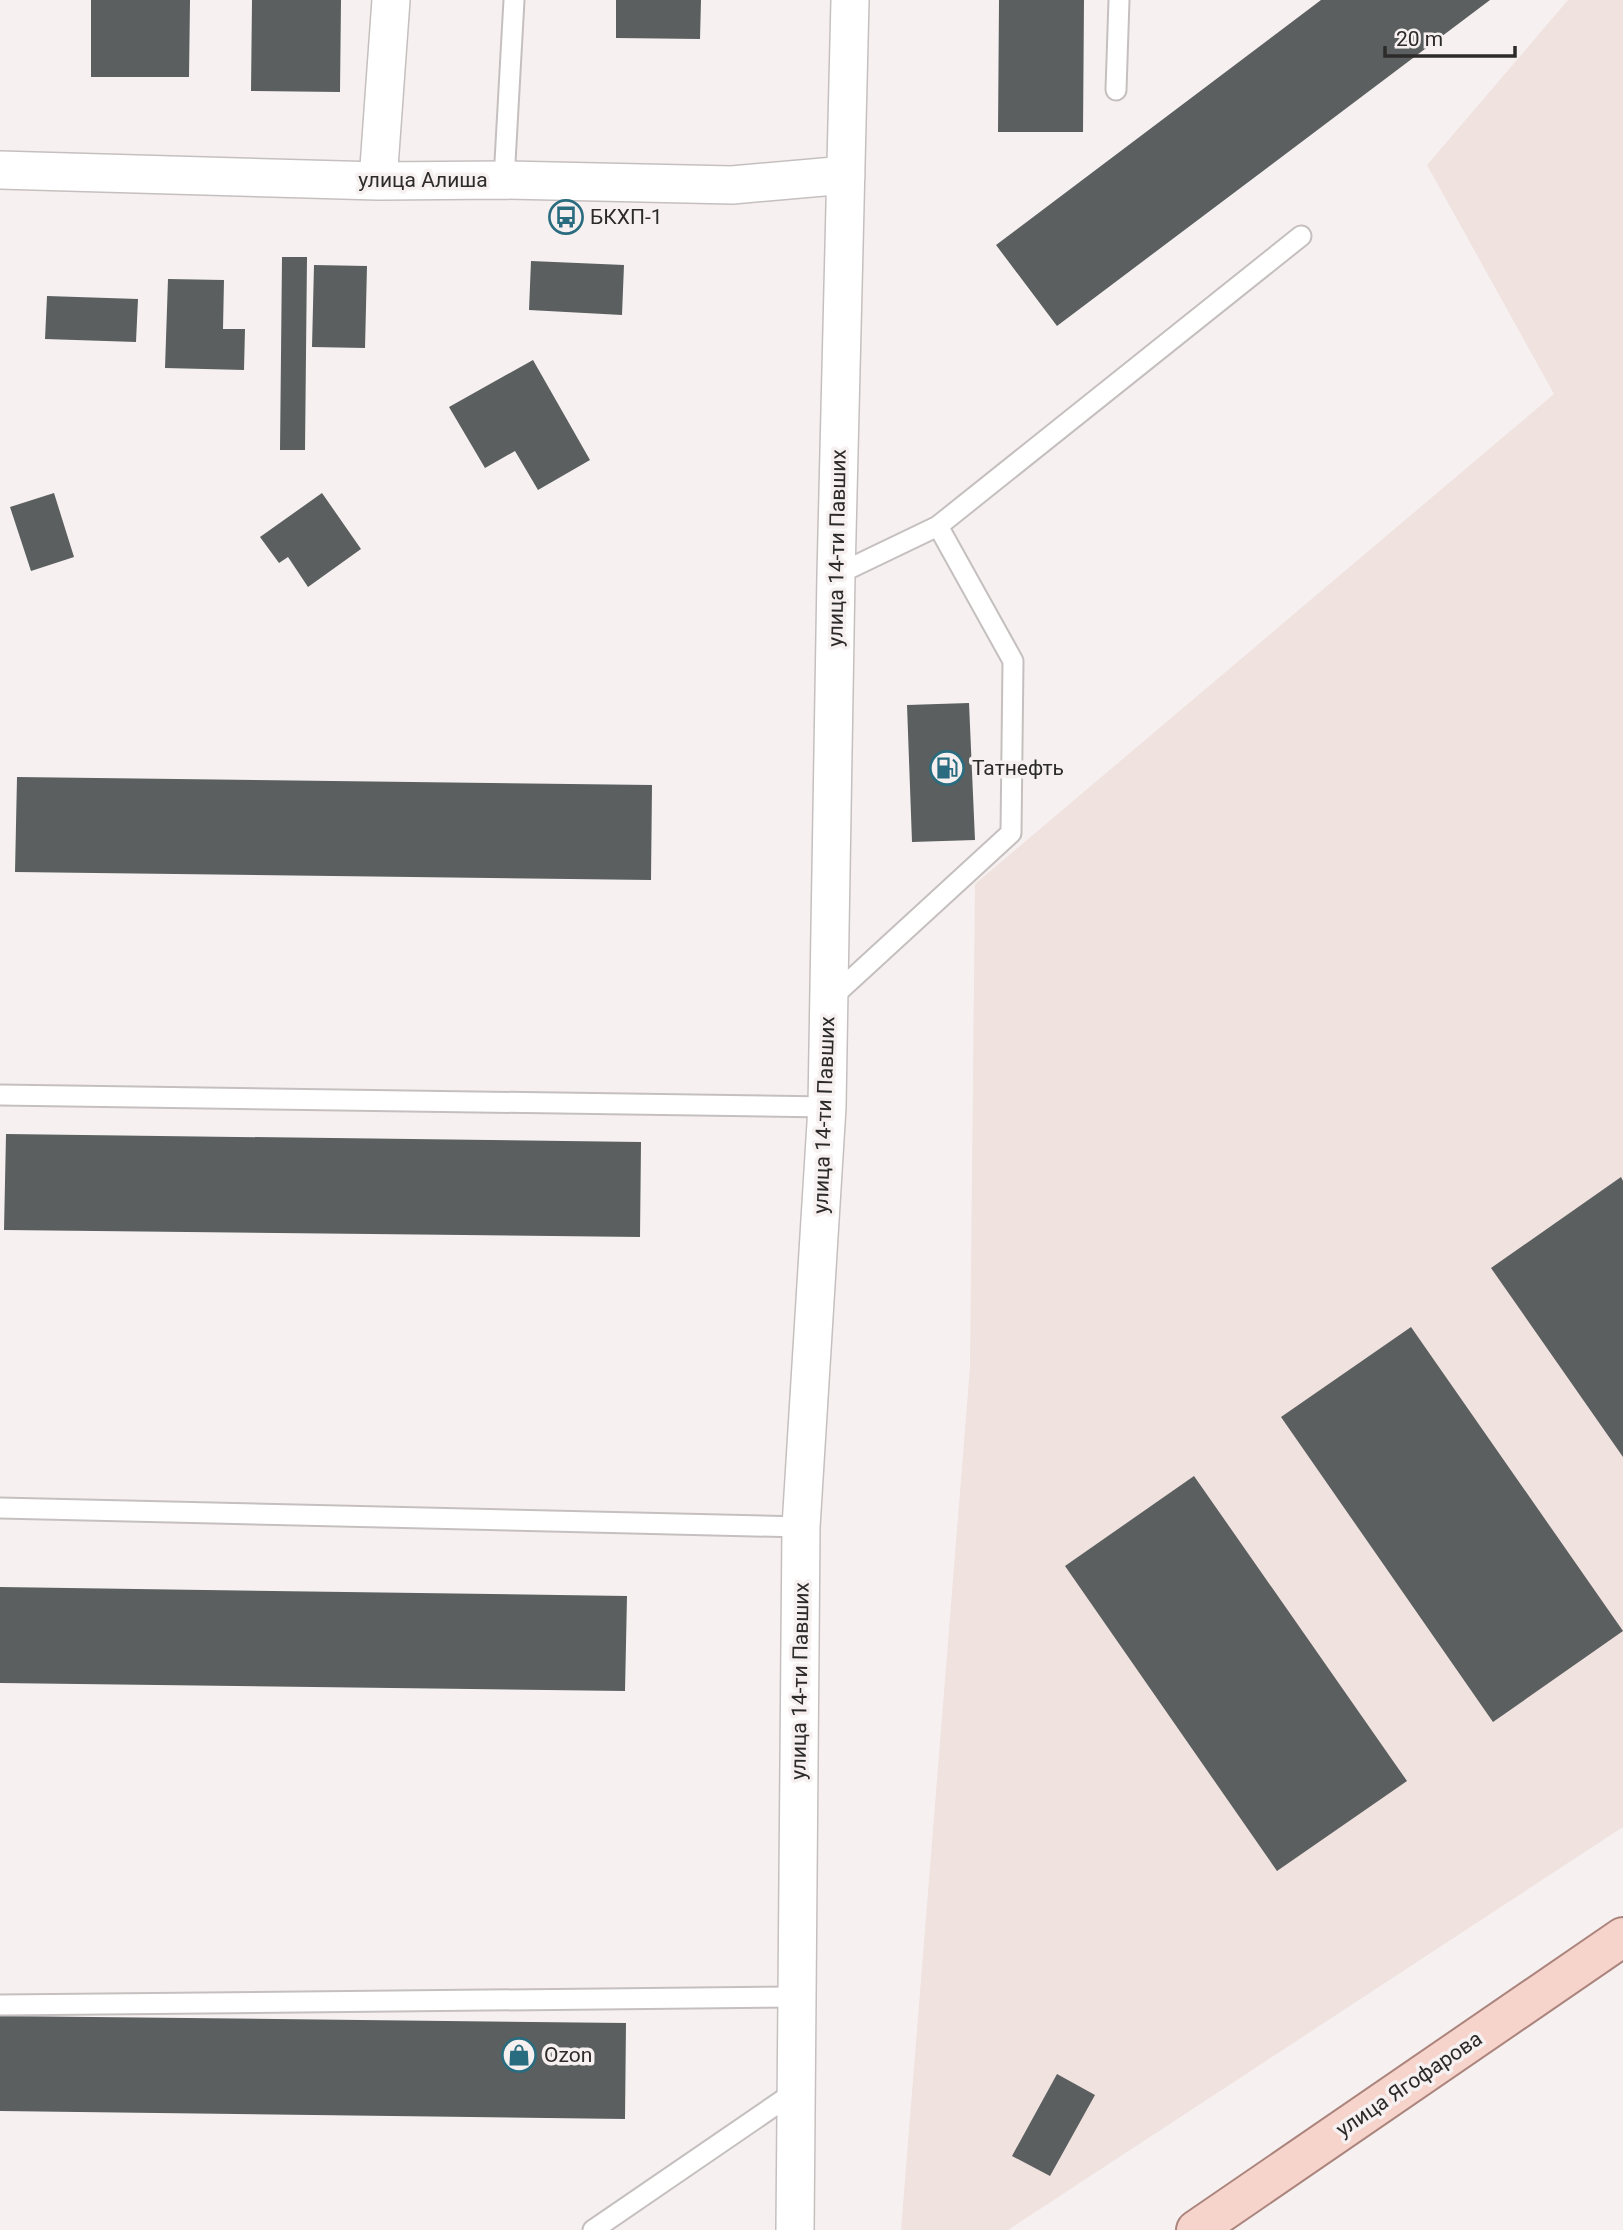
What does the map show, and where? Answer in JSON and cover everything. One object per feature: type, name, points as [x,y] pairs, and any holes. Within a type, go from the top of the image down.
[{"type":"main road","name":"улица Ягофарова","points":[[1196,2230],[1623,1937]]},
{"type":"street","points":[[378,181],[391,0]]},
{"type":"street","name":"улица 14-ти Павших","points":[[795,2230],[801,1527],[827,1107],[850,0]]},
{"type":"street","name":"улица Алиша","points":[[0,170],[378,181],[504,180],[732,185],[846,176]]},
{"type":"lane","points":[[504,180],[514,0]]},
{"type":"lane","points":[[1116,90],[1119,0]]},
{"type":"lane","points":[[836,575],[938,526],[1301,236]]},
{"type":"lane","points":[[829,1001],[1011,833],[1013,662],[938,526]]},
{"type":"lane","points":[[0,1095],[827,1107]]},
{"type":"lane","points":[[0,1508],[801,1527]]},
{"type":"lane","points":[[0,2005],[796,1997]]},
{"type":"lane","points":[[593,2230],[796,2091]]},
{"type":"shaded area","points":[[1568,0],[1623,0],[1623,1827],[1008,2230],[901,2230],[970,1367],[975,884],[1554,394],[1427,165]]},
{"type":"building","points":[[91,0],[190,0],[189,77],[91,77]]},
{"type":"building","points":[[252,0],[341,0],[340,92],[251,91]]},
{"type":"building","points":[[616,0],[701,0],[700,39],[616,38]]},
{"type":"building","points":[[999,0],[1084,0],[1083,132],[998,132]]},
{"type":"building","points":[[1321,0],[1490,0],[1057,326],[996,245]]},
{"type":"building","points":[[282,257],[307,257],[305,450],[280,450]]},
{"type":"building","points":[[531,261],[624,265],[622,315],[529,310]]},
{"type":"building","points":[[314,265],[367,266],[365,348],[312,347]]},
{"type":"building","points":[[168,279],[224,280],[223,329],[245,329],[244,370],[165,368]]},
{"type":"building","points":[[47,296],[138,299],[136,342],[45,339]]},
{"type":"building","points":[[533,360],[590,460],[538,490],[515,451],[485,468],[449,407]]},
{"type":"building","points":[[54,493],[74,557],[31,571],[10,507]]},
{"type":"building","points":[[322,493],[361,549],[308,587],[288,557],[279,563],[260,537]]},
{"type":"building","points":[[969,703],[975,840],[912,842],[907,705]]},
{"type":"building","points":[[17,777],[652,785],[651,880],[15,872]]},
{"type":"building","points":[[6,1134],[641,1142],[640,1237],[4,1230]]},
{"type":"building","points":[[1621,1177],[1623,1181],[1623,1457],[1491,1268]]},
{"type":"building","points":[[1411,1327],[1623,1631],[1493,1722],[1281,1417]]},
{"type":"building","points":[[1194,1476],[1407,1781],[1277,1871],[1065,1566]]},
{"type":"building","points":[[0,1587],[627,1596],[625,1691],[0,1683]]},
{"type":"building","points":[[0,2016],[626,2023],[625,2119],[0,2111]]},
{"type":"building","points":[[1057,2074],[1095,2095],[1050,2176],[1012,2156]]},
{"type":"place","name":"БКХП-1","points":[[566,217]]},
{"type":"place","name":"Татнефть","points":[[947,768]]},
{"type":"place","name":"Ozon","points":[[519,2055]]}]
